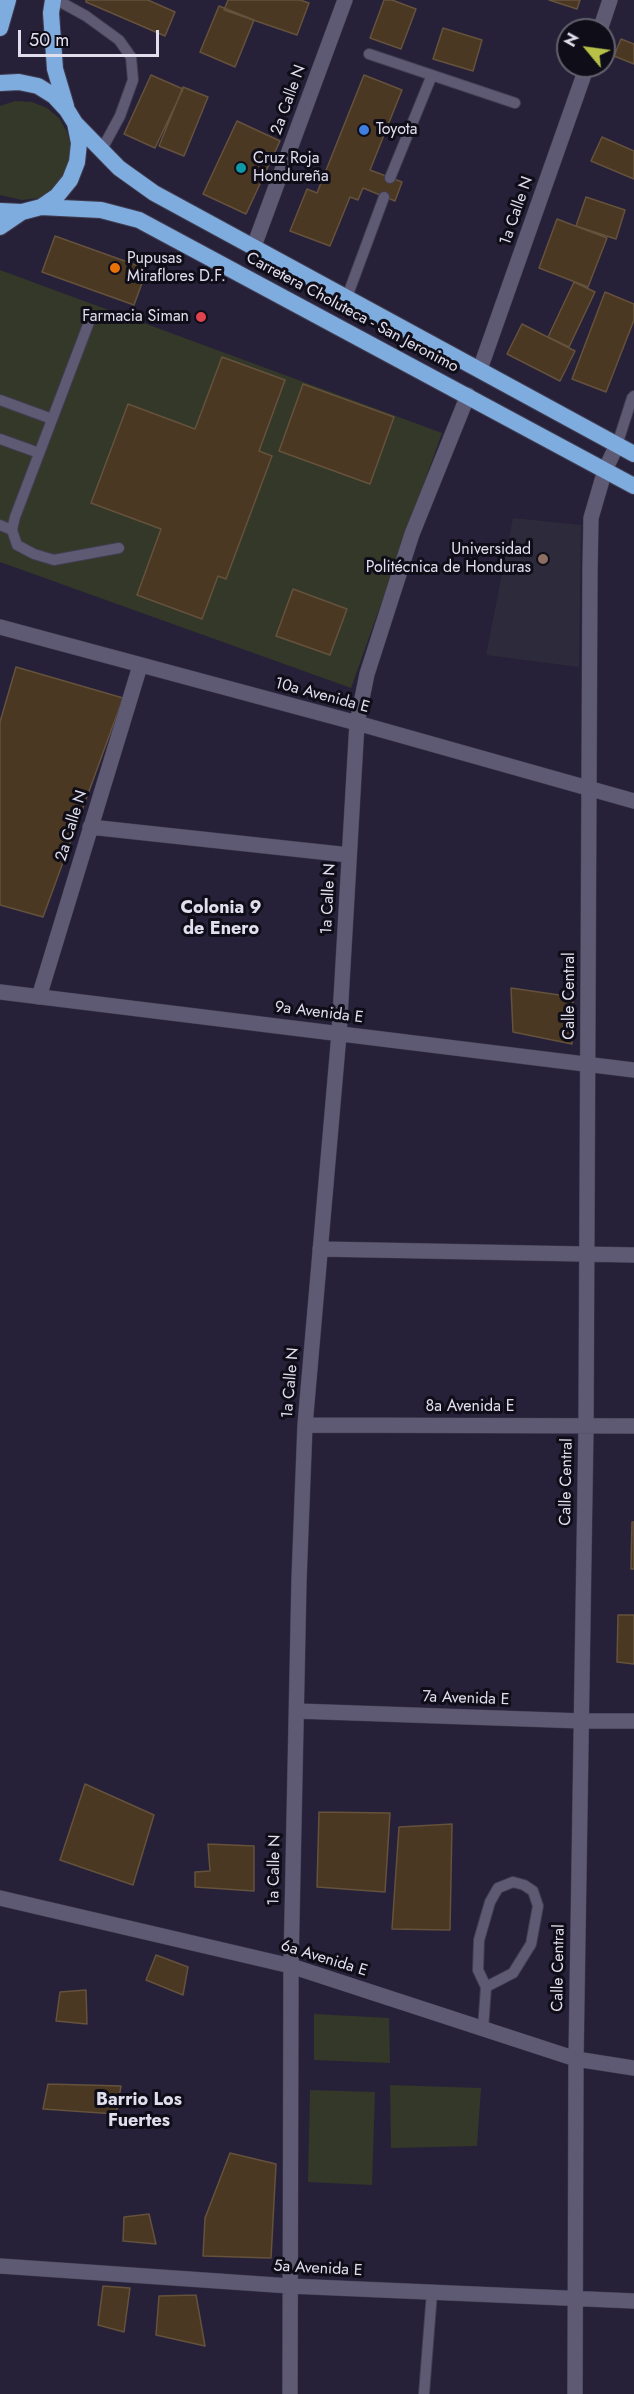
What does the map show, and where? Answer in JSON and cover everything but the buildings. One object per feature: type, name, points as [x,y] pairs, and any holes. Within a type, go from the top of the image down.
[{"type":"highway","points":[[0,28],[8,0]]},
{"type":"highway","points":[[0,211],[22,212],[41,207],[57,196],[70,180],[77,162],[79,142],[55,69],[51,13],[55,0]]},
{"type":"highway","name":"Carretera Choluteca - San Jeronimo","points":[[0,83],[19,82],[38,86],[54,96],[101,151],[119,168],[154,193],[634,454]]},
{"type":"highway","name":"Carretera Choluteca - San Jeronimo","points":[[41,207],[100,210],[139,220],[634,486]]},
{"type":"highway","points":[[0,227],[22,212]]},
{"type":"street","name":"2a Calle N","points":[[254,246],[345,0]]},
{"type":"street","points":[[604,18],[610,0]]},
{"type":"street","name":"1a Calle N","points":[[480,369],[583,78]]},
{"type":"street","name":"1a Calle N","points":[[290,2394],[291,1966],[299,1580],[305,1425],[339,1034],[357,723],[367,674],[412,534],[468,395]]},
{"type":"street","name":"Calle Central","points":[[575,2394],[576,2059],[586,1426],[585,1255],[591,518],[605,470],[617,445]]},
{"type":"street","name":"10a Avenida E","points":[[0,627],[357,723],[634,801]]},
{"type":"street","name":"2a Calle N","points":[[39,997],[140,666]]},
{"type":"street","points":[[90,827],[350,855]]},
{"type":"street","name":"9a Avenida E","points":[[0,992],[634,1070]]},
{"type":"street","points":[[320,1249],[634,1255]]},
{"type":"street","name":"8a Avenida E","points":[[305,1425],[634,1426]]},
{"type":"street","name":"7a Avenida E","points":[[297,1712],[634,1721]]},
{"type":"street","name":"6a Avenida E","points":[[0,1898],[291,1966],[576,2059],[634,2068]]},
{"type":"street","name":"5a Avenida E","points":[[0,2266],[290,2286],[634,2301]]},
{"type":"lane","points":[[55,0],[86,16],[119,40],[131,57],[134,80],[120,116],[101,151]]},
{"type":"lane","points":[[369,54],[515,103]]},
{"type":"lane","points":[[390,178],[432,75]]},
{"type":"lane","points":[[347,297],[384,197]]},
{"type":"lane","points":[[91,317],[12,530],[17,545],[34,554],[54,560],[119,548]]},
{"type":"lane","points":[[617,445],[634,396]]},
{"type":"lane","points":[[0,400],[52,419]]},
{"type":"lane","points":[[0,439],[39,453]]},
{"type":"lane","points":[[0,525],[12,530]]},
{"type":"lane","points":[[483,2029],[486,1986],[478,1970],[479,1940],[490,1902],[498,1888],[513,1882],[524,1885],[533,1891],[538,1906],[531,1944],[513,1973],[486,1986]]},
{"type":"lane","points":[[424,2394],[432,2292]]},
{"type":"shaded area","name":"Universidad Politécnica de Honduras","points":[[513,518],[581,525],[579,667],[486,655]]},
{"type":"green space","points":[[15,101],[32,102],[47,108],[59,118],[67,132],[71,147],[69,163],[62,178],[52,190],[38,198],[22,200],[0,195],[0,106]]},
{"type":"green space","points":[[0,270],[442,433],[351,688],[0,562]],"holes":[[[222,357],[285,381],[259,451],[272,456],[226,579],[218,576],[201,619],[137,595],[161,529],[91,503],[128,405],[195,429]]]},
{"type":"green space","points":[[314,2014],[389,2018],[390,2063],[314,2060]]},
{"type":"green space","points":[[390,2085],[481,2088],[477,2146],[391,2148]]},
{"type":"green space","points":[[310,2090],[375,2092],[372,2185],[308,2182]]},
{"type":"place","name":"Toyota","points":[[364,130]]},
{"type":"place","name":"Cruz Roja Hondureña","points":[[241,168]]},
{"type":"place","name":"Pupusas Miraflores D.F.","points":[[115,268]]},
{"type":"place","name":"Farmacia Siman","points":[[201,317]]},
{"type":"place","name":"Universidad Politécnica de Honduras","points":[[543,559]]},
{"type":"district","name":"Colonia 9 de Enero","points":[[221,919]]},
{"type":"district","name":"Barrio Los Fuertes","points":[[139,2111]]}]
